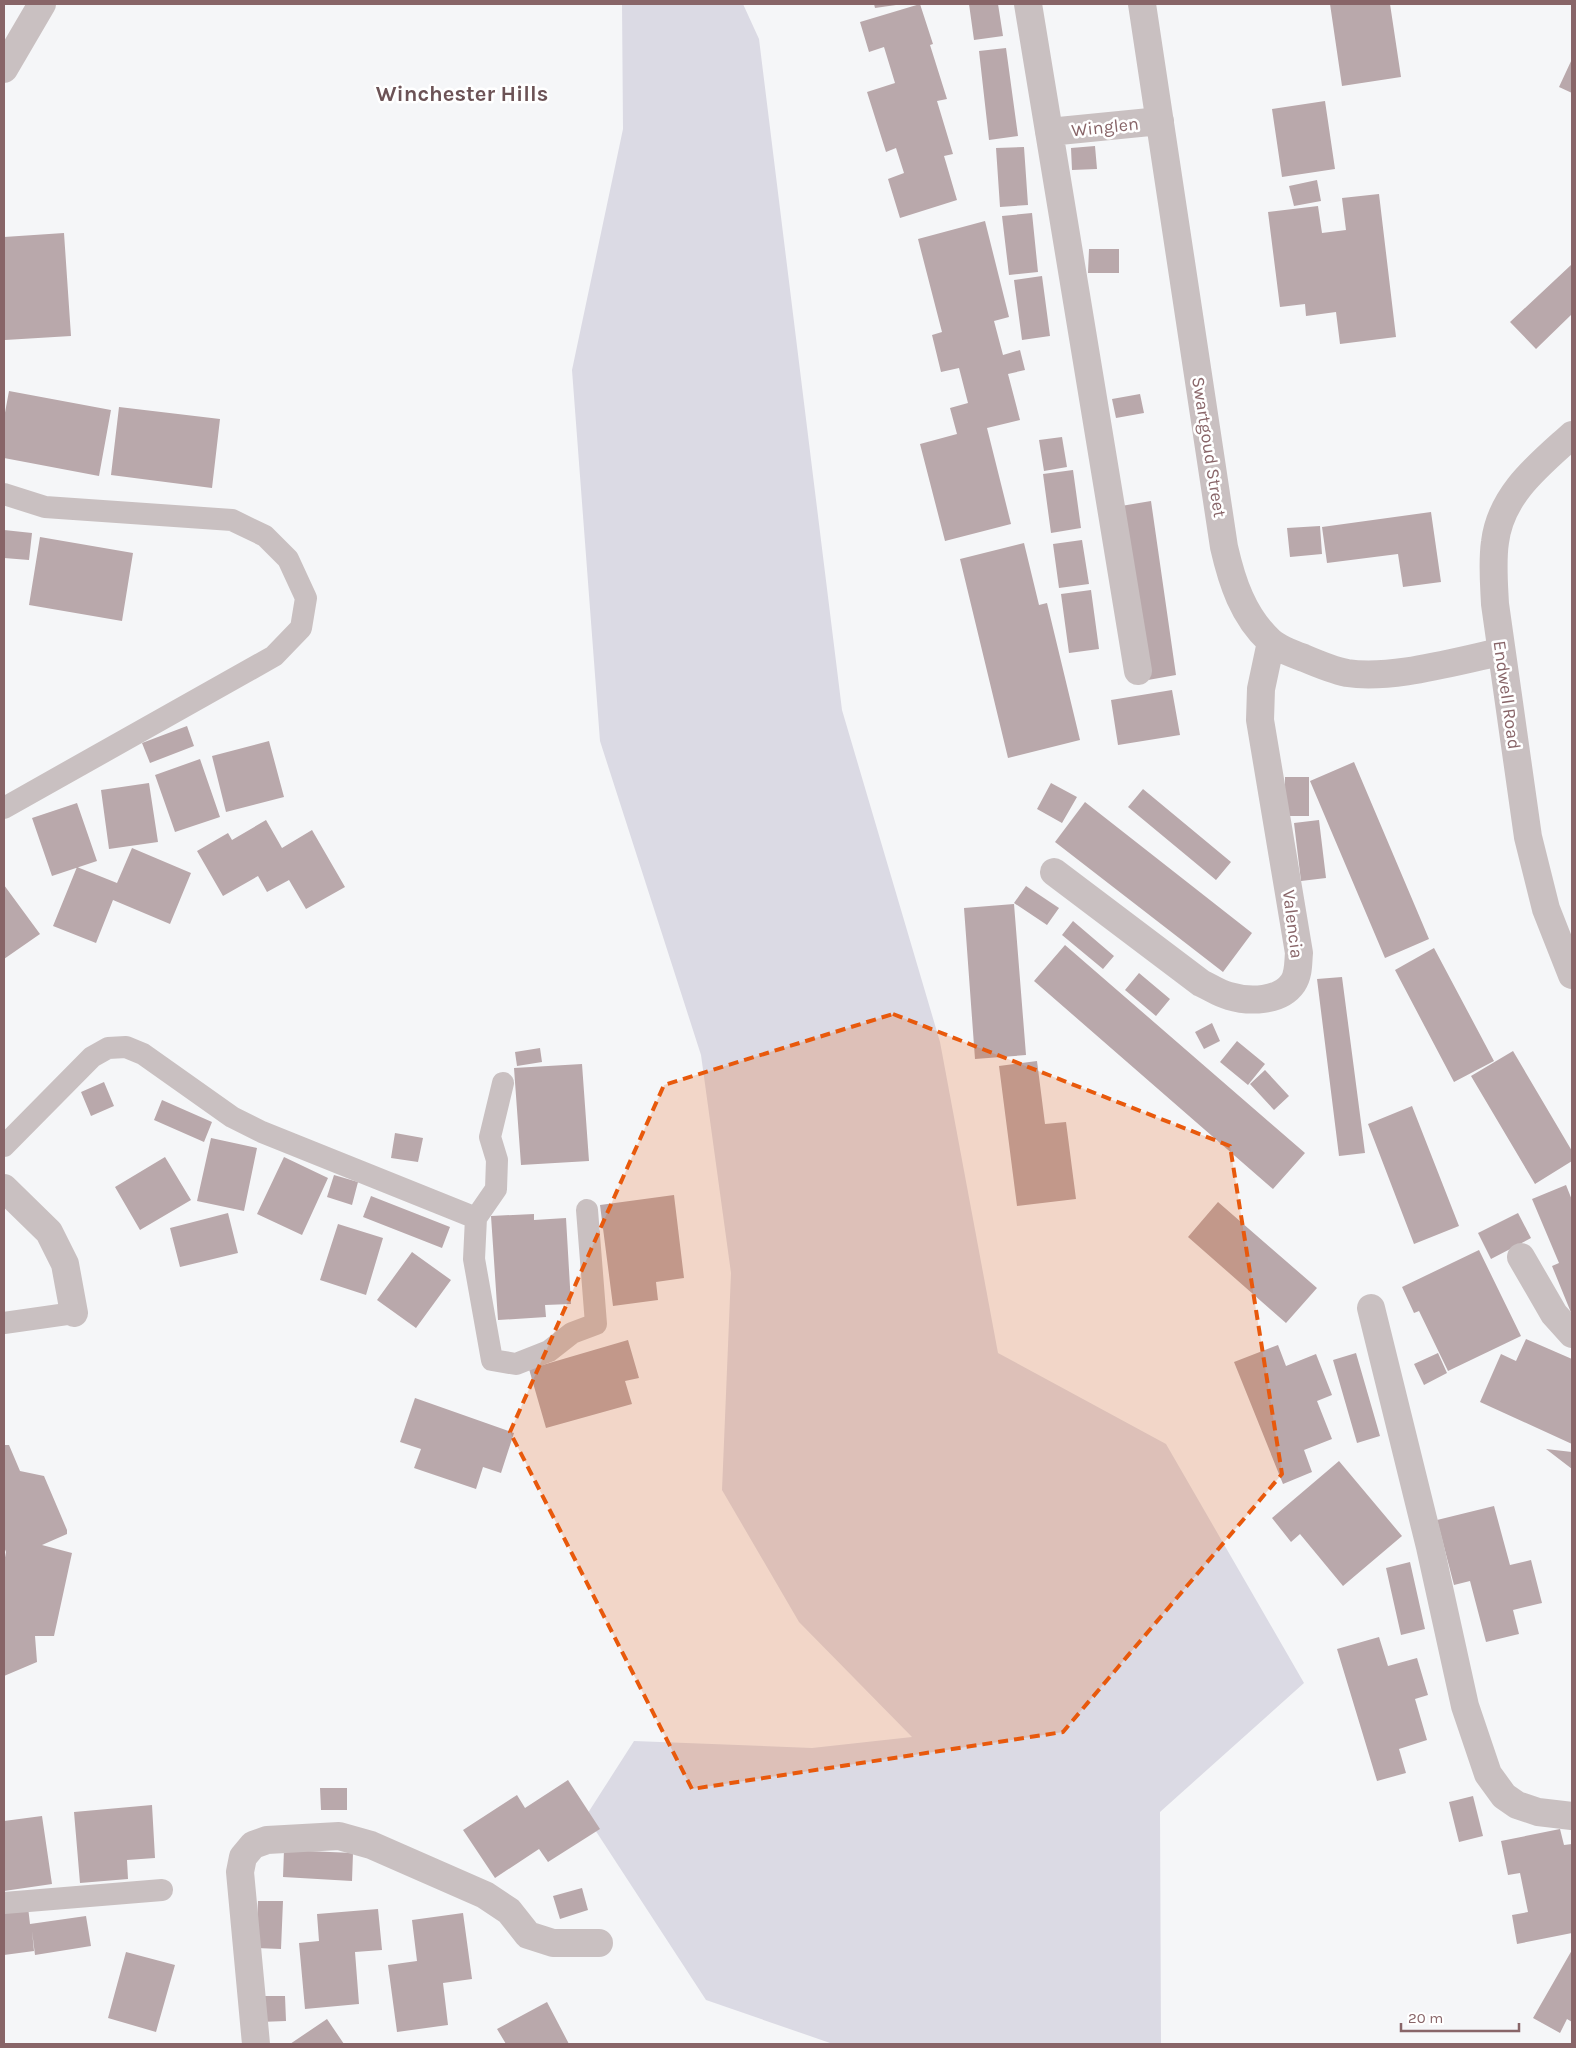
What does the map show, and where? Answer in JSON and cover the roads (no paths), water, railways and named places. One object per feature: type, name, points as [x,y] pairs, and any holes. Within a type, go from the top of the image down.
[{"type":"street","points":[[4,69],[42,4]]},
{"type":"street","points":[[1028,4],[1138,671]]},
{"type":"street","name":"Swartgoud Street","points":[[1142,4],[1230,572],[1238,595],[1249,616],[1271,642],[1309,660],[1348,673],[1403,671],[1501,652]]},
{"type":"street","name":"Winglen","points":[[1049,132],[1160,121]]},
{"type":"street","name":"Endwell Road","points":[[1572,435],[1528,475],[1512,495],[1501,520],[1495,541],[1494,568],[1495,604],[1501,652],[1528,837],[1546,909],[1572,975]]},
{"type":"street","name":"Valencia","points":[[1054,872],[1201,983],[1228,996],[1249,1000],[1268,998],[1281,994],[1293,983],[1298,969],[1299,953],[1260,720],[1261,689],[1271,642]]},
{"type":"street","points":[[4,1188],[49,1232],[65,1264],[74,1313]]},
{"type":"street","points":[[1521,1257],[1554,1314],[1572,1334]]},
{"type":"street","points":[[1370,1308],[1430,1547],[1465,1706],[1488,1774],[1504,1796],[1517,1806],[1538,1812],[1572,1816]]},
{"type":"street","points":[[256,2044],[240,1872],[243,1857],[253,1845],[268,1840],[339,1836],[371,1845],[484,1895],[509,1911],[528,1936],[553,1944],[599,1943]]},
{"type":"lane","points":[[4,494],[45,507],[232,520],[265,536],[288,559],[306,598],[301,628],[274,656],[4,808]]},
{"type":"lane","points":[[4,1146],[92,1057],[108,1048],[126,1047],[144,1054],[232,1118],[262,1132],[476,1218]]},
{"type":"lane","points":[[503,1083],[490,1137],[497,1160],[496,1189],[476,1218],[474,1259],[492,1360],[516,1364],[549,1351],[572,1333],[596,1324],[587,1210]]},
{"type":"lane","points":[[4,1323],[74,1313]]},
{"type":"lane","points":[[4,1903],[162,1890]]},
{"type":"district","name":"Winchester Hills","points":[[462,94]]}]
